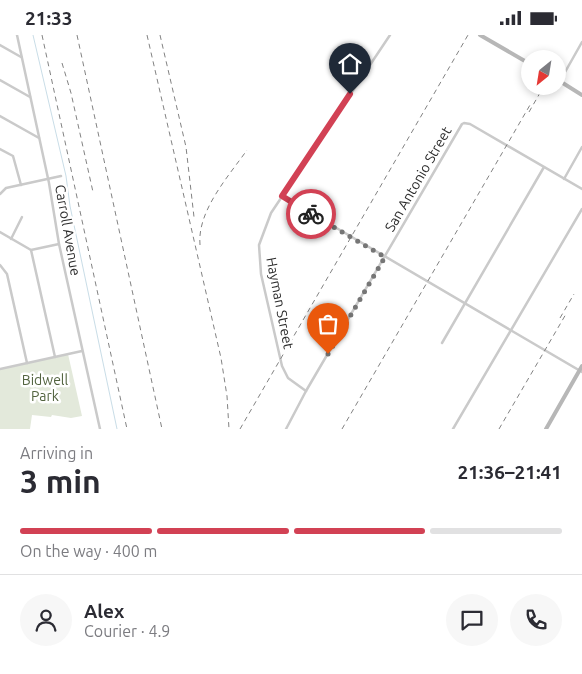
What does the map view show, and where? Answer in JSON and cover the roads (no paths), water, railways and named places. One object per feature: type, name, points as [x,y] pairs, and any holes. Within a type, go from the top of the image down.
[{"type":"main road","points":[[480,35],[521,59]]},
{"type":"main road","points":[[566,85],[582,95]]},
{"type":"main road","points":[[546,429],[581,369]]},
{"type":"street","name":"Carroll Avenue","points":[[17,35],[48,179],[59,244],[100,429]]},
{"type":"street","name":"Hayman Street","points":[[306,391],[288,378],[282,366],[261,273],[259,245],[267,221],[282,196],[390,35]]},
{"type":"street","points":[[566,69],[582,42]]},
{"type":"street","points":[[0,45],[21,57]]},
{"type":"street","points":[[0,80],[30,97]]},
{"type":"street","points":[[0,116],[39,138]]},
{"type":"street","name":"San Antonio Street","points":[[286,429],[306,391],[460,127],[464,123],[470,124],[544,167]]},
{"type":"street","points":[[564,179],[582,147]]},
{"type":"street","points":[[0,149],[13,157],[21,185]]},
{"type":"street","points":[[442,343],[544,167],[582,189]]},
{"type":"street","points":[[0,193],[6,188],[60,176]]},
{"type":"street","points":[[282,196],[581,369]]},
{"type":"street","points":[[454,429],[582,209]]},
{"type":"street","points":[[11,239],[22,217]]},
{"type":"street","points":[[0,232],[31,251],[59,244]]},
{"type":"street","points":[[31,251],[55,357]]},
{"type":"street","points":[[0,265],[7,275],[28,363]]},
{"type":"street","points":[[0,369],[82,351]]},
{"type":"waterway","points":[[33,35],[66,176],[70,206],[117,429]]},
{"type":"railway","points":[[42,35],[127,429]]},
{"type":"railway","points":[[77,35],[162,429]]},
{"type":"railway","points":[[147,35],[221,358],[227,396],[229,429]]},
{"type":"railway","points":[[160,35],[186,147],[194,217]]},
{"type":"railway","points":[[240,429],[468,35]]},
{"type":"railway","points":[[62,63],[71,93],[93,192]]},
{"type":"railway","points":[[529,112],[539,95]]},
{"type":"railway","points":[[342,429],[530,105]]},
{"type":"railway","points":[[200,245],[200,232],[209,207],[215,195],[247,150]]},
{"type":"railway","points":[[560,318],[574,294]]},
{"type":"railway","points":[[499,429],[566,314]]},
{"type":"park label","name":"Bidwell Park","points":[[45,388]]}]
